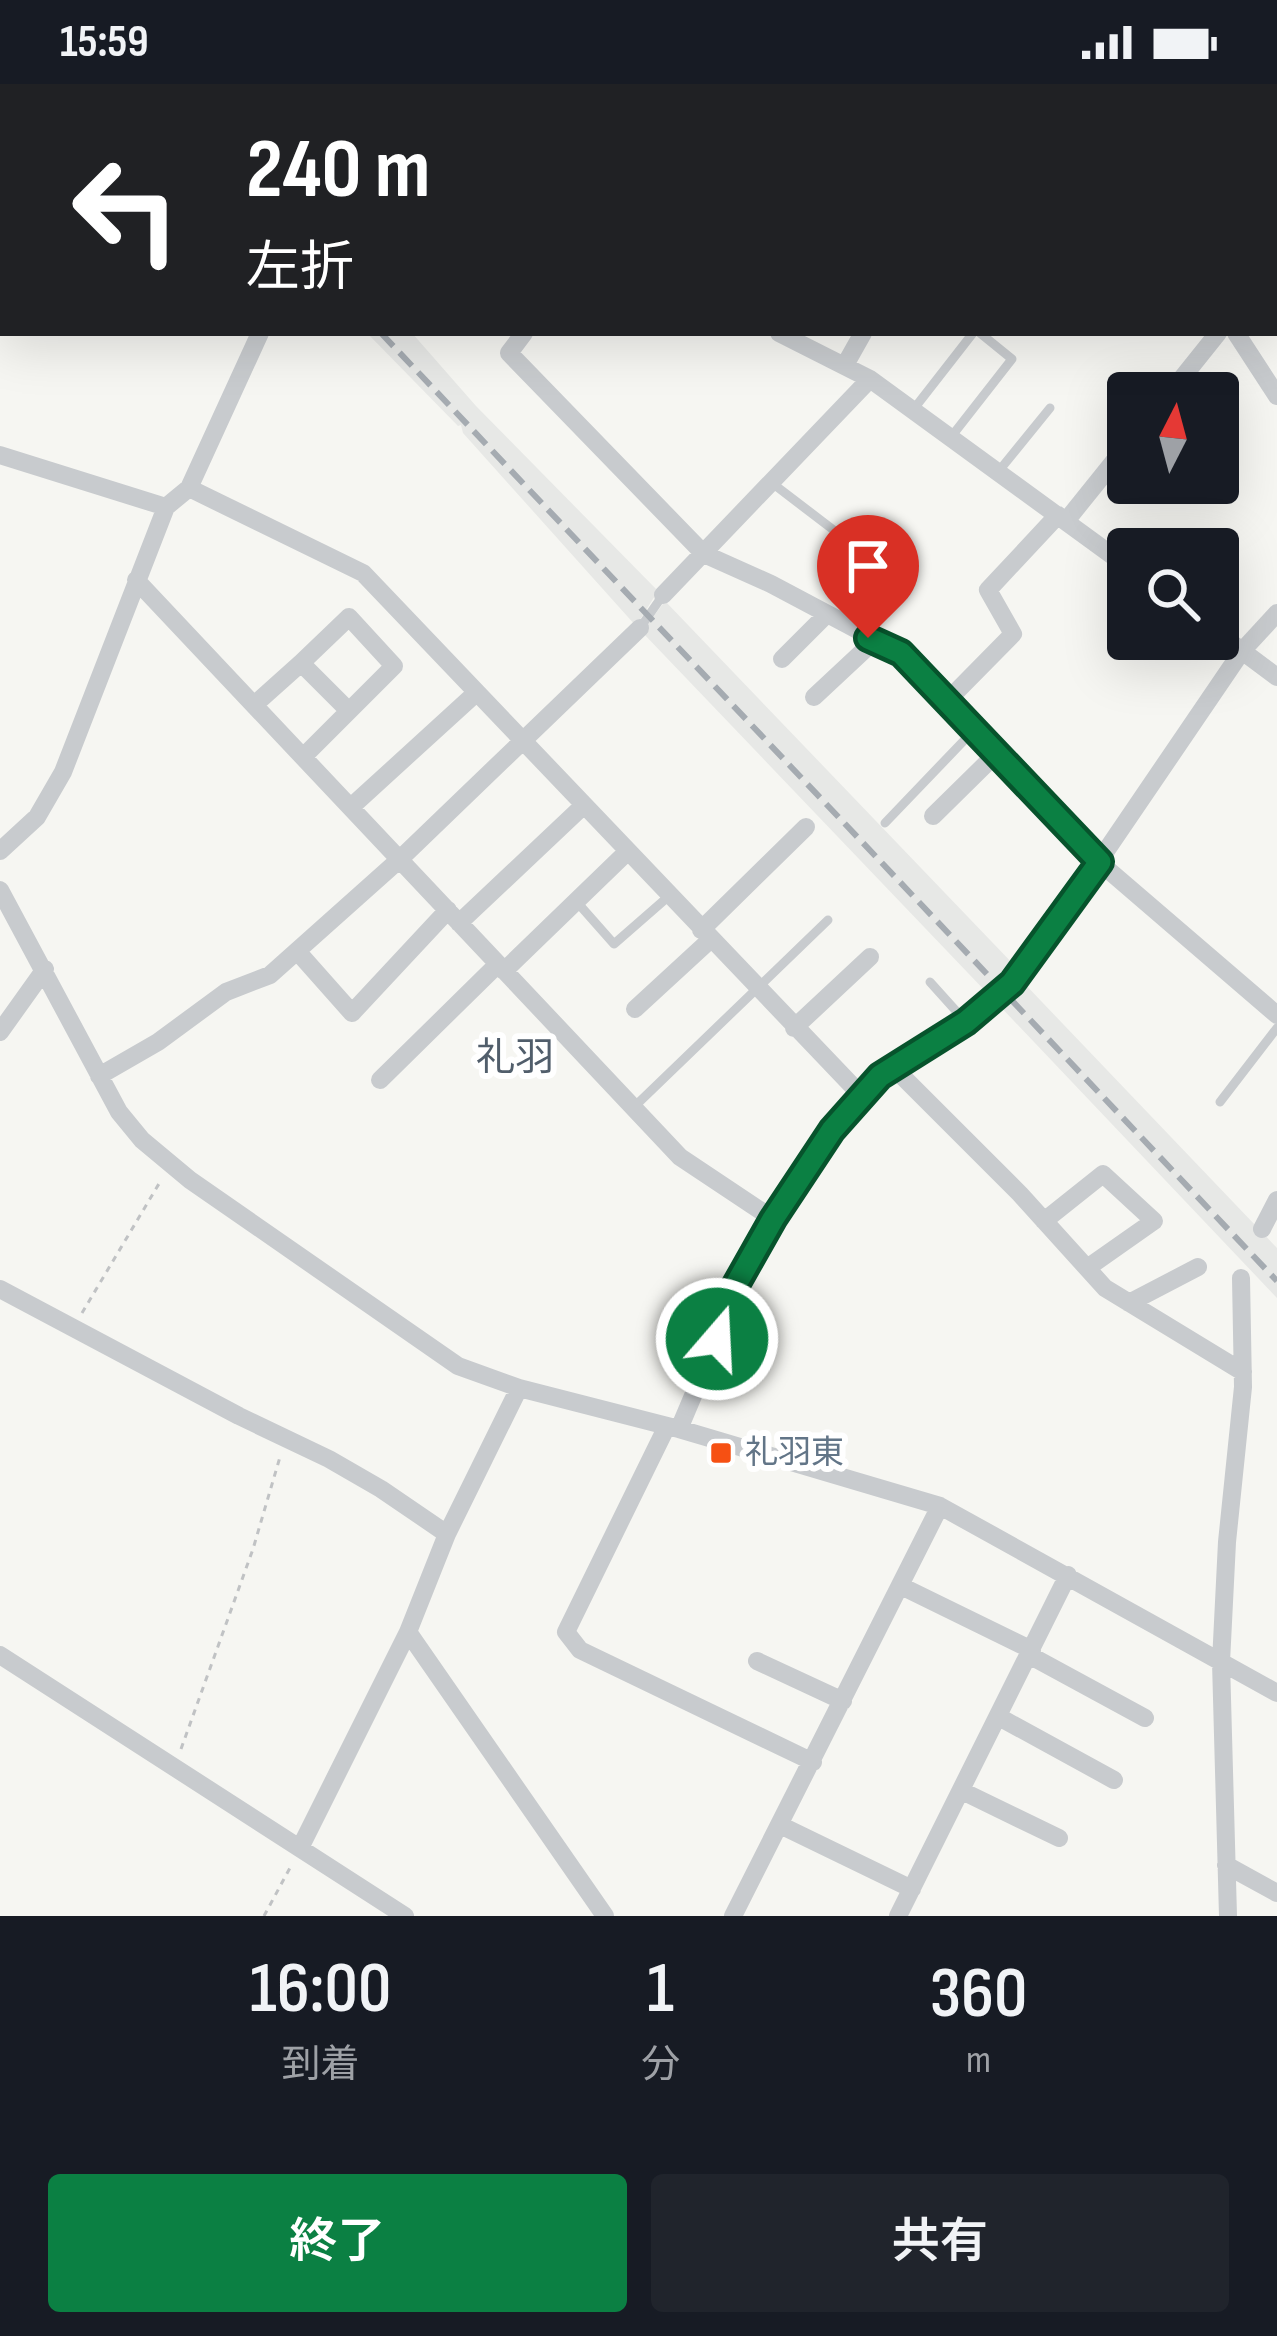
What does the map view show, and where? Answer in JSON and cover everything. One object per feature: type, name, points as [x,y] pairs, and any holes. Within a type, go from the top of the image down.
[{"type":"street","points":[[0,851],[38,817],[64,772],[166,507],[189,488],[256,336]]},
{"type":"street","points":[[522,336],[508,353],[704,554],[901,653],[1100,862],[1276,1015]]},
{"type":"street","points":[[791,336],[870,379],[1107,551]]},
{"type":"street","points":[[845,365],[861,336]]},
{"type":"street","points":[[1186,372],[1216,336]]},
{"type":"street","points":[[1238,336],[1277,396]]},
{"type":"street","points":[[663,595],[870,379]]},
{"type":"street","points":[[0,455],[166,507]]},
{"type":"street","points":[[946,701],[1012,634],[988,590],[1107,468]]},
{"type":"street","points":[[189,488],[363,572],[860,1095]]},
{"type":"street","points":[[136,580],[680,1157],[773,1219]]},
{"type":"street","points":[[1029,964],[1242,651],[1277,613]]},
{"type":"street","points":[[782,658],[826,615]]},
{"type":"street","points":[[254,705],[349,617],[394,666],[303,757]]},
{"type":"street","points":[[99,1076],[158,1042],[226,992],[270,975],[400,859],[640,628]]},
{"type":"street","points":[[814,697],[874,641]]},
{"type":"street","points":[[1239,649],[1277,677]]},
{"type":"street","points":[[302,663],[349,711]]},
{"type":"street","points":[[351,807],[476,693]]},
{"type":"street","points":[[933,816],[997,754]]},
{"type":"street","points":[[297,951],[352,1013],[453,916],[583,806]]},
{"type":"street","points":[[634,1010],[806,826]]},
{"type":"street","points":[[380,1080],[627,852]]},
{"type":"street","points":[[0,890],[119,1112],[171,1165],[458,1366],[519,1388],[673,1427],[940,1506],[1277,1693]]},
{"type":"street","points":[[794,1028],[870,957]]},
{"type":"street","points":[[0,1032],[45,969]]},
{"type":"street","points":[[813,1762],[580,1650],[566,1632],[717,1339],[734,1288],[773,1219],[860,1095],[892,1066],[974,1016]]},
{"type":"street","points":[[892,1066],[1105,1288],[1243,1372]]},
{"type":"street","points":[[1044,1220],[1103,1174],[1154,1221],[1087,1268]]},
{"type":"street","points":[[1262,1229],[1277,1200]]},
{"type":"street","points":[[1129,1303],[1198,1267]]},
{"type":"street","points":[[1228,1916],[1221,1661],[1243,1372],[1241,1278]]},
{"type":"street","points":[[0,1288],[381,1489],[447,1534]]},
{"type":"street","points":[[300,1848],[408,1632],[447,1534],[519,1388]]},
{"type":"street","points":[[733,1916],[940,1506]]},
{"type":"street","points":[[898,1916],[1068,1575]]},
{"type":"street","points":[[901,1586],[1031,1652],[1144,1718]]},
{"type":"street","points":[[408,1632],[605,1916]]},
{"type":"street","points":[[0,1655],[405,1916]]},
{"type":"street","points":[[757,1661],[843,1701]]},
{"type":"street","points":[[999,1717],[1114,1780]]},
{"type":"street","points":[[962,1791],[1059,1838]]},
{"type":"street","points":[[781,1825],[911,1889]]},
{"type":"street","points":[[1226,1864],[1277,1893]]},
{"type":"lane","points":[[913,410],[974,336]]},
{"type":"lane","points":[[951,437],[1012,359],[980,336]]},
{"type":"lane","points":[[998,472],[1050,408]]},
{"type":"lane","points":[[772,483],[844,538]]},
{"type":"lane","points":[[640,628],[663,595]]},
{"type":"lane","points":[[885,824],[975,730]]},
{"type":"lane","points":[[576,901],[614,944],[669,896]]},
{"type":"lane","points":[[633,1108],[828,920]]},
{"type":"lane","points":[[930,982],[974,1016],[1029,964]]},
{"type":"lane","points":[[1220,1102],[1276,1015]]},
{"type":"path","points":[[73,1328],[171,1165]]},
{"type":"path","points":[[174,1767],[253,1549],[286,1438]]},
{"type":"path","points":[[265,1916],[300,1848]]},
{"type":"shaded area","points":[[370,336],[415,336],[476,406],[658,591],[636,626],[463,433],[461,425]]},
{"type":"shaded area","points":[[665,601],[1015,966],[1017,971],[990,996],[642,632]]},
{"type":"shaded area","points":[[1021,980],[1277,1248],[1277,1298],[995,1001]]},
{"type":"railway","points":[[384,336],[1277,1281]]},
{"type":"place","name":"礼羽東","points":[[721,1453]]},
{"type":"district","name":"礼羽","points":[[515,1058]]},
{"type":"route","points":[[717,1339],[734,1288],[773,1219],[860,1095],[892,1066],[936,1043],[1012,983],[1100,862],[901,653],[868,638]]}]
